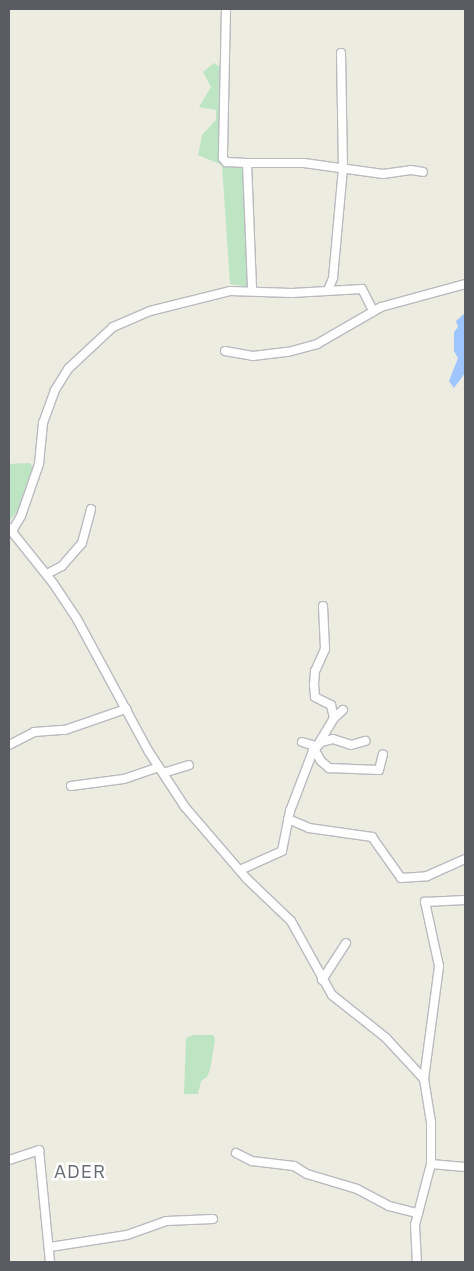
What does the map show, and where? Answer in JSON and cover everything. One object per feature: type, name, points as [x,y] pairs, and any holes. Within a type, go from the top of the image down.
[{"type":"street","points":[[226,9],[223,158],[248,163],[295,163],[382,174],[411,170],[422,172]]},
{"type":"street","points":[[328,290],[333,278],[343,168],[341,53]]},
{"type":"street","points":[[248,163],[252,290]]},
{"type":"street","points":[[225,351],[252,356],[288,352],[317,344],[373,311],[423,294],[465,284]]},
{"type":"street","points":[[373,311],[362,289],[292,293],[252,290],[214,294],[131,319],[113,327],[68,368],[46,408],[39,464],[21,516],[10,530],[47,574],[77,619],[161,770],[189,812],[240,870],[291,921],[332,995],[390,1042],[424,1079]]},
{"type":"street","points":[[47,574],[67,561],[82,544],[91,509]]},
{"type":"street","points":[[324,606],[325,649],[315,671],[315,697],[331,705],[334,718]]},
{"type":"street","points":[[9,745],[34,732],[65,730],[126,709]]},
{"type":"street","points":[[321,742],[334,718],[343,710]]},
{"type":"street","points":[[240,870],[282,850],[288,819],[313,748],[321,742],[332,738],[351,745],[365,741]]},
{"type":"street","points":[[302,742],[313,748],[329,768],[362,771],[379,770],[382,754]]},
{"type":"street","points":[[71,786],[124,779],[189,765]]},
{"type":"street","points":[[288,819],[309,828],[372,837],[401,878],[427,876],[465,859]]},
{"type":"street","points":[[418,1262],[414,1233],[431,1164],[431,1122],[424,1079],[439,966],[425,902],[465,900]]},
{"type":"street","points":[[322,980],[346,943]]},
{"type":"street","points":[[9,1160],[39,1150],[50,1262]]},
{"type":"street","points":[[236,1152],[252,1161],[294,1166],[308,1174],[357,1188],[389,1206],[418,1213]]},
{"type":"street","points":[[431,1164],[465,1167]]},
{"type":"street","points":[[50,1247],[127,1235],[166,1221],[213,1219]]},
{"type":"green space","points":[[214,63],[221,68],[220,153],[229,161],[246,164],[250,287],[230,284],[222,165],[198,155],[202,135],[216,120],[216,110],[199,107],[211,87],[203,72]]},
{"type":"green space","points":[[30,463],[34,468],[18,511],[9,521],[9,464]]},
{"type":"green space","points":[[193,1035],[213,1035],[215,1040],[210,1070],[207,1077],[201,1081],[198,1094],[184,1094],[186,1038]]},
{"type":"water","points":[[465,313],[465,373],[454,388],[449,381],[458,358],[454,351],[454,332],[458,327],[456,321]]},
{"type":"district","name":"ADER","points":[[80,1172]]}]
